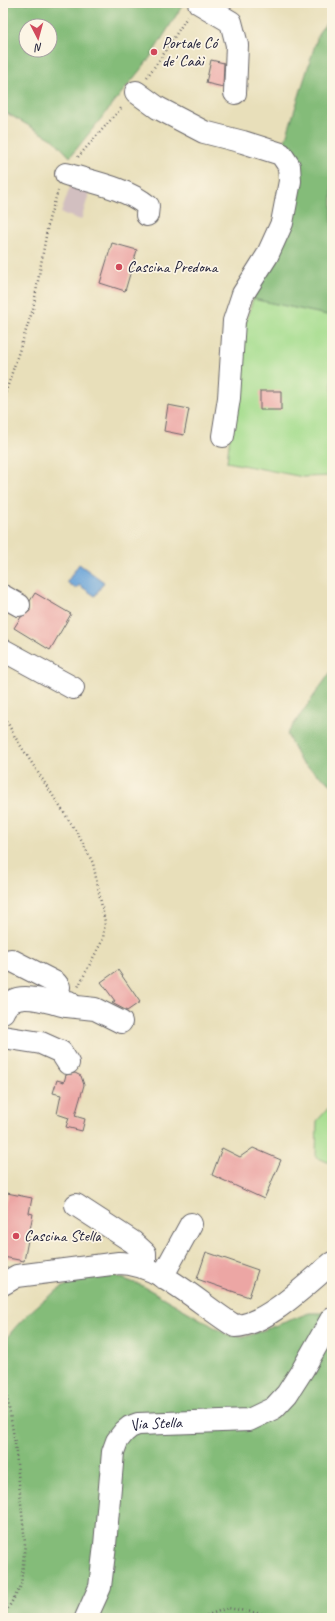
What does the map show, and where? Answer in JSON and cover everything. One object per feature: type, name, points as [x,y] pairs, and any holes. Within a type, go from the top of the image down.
[{"type":"street","points":[[199,3],[231,22],[237,45],[237,79],[234,93]]},
{"type":"street","points":[[136,92],[158,108],[204,132],[281,154],[289,166],[290,181],[282,223],[266,256],[243,294],[234,321],[229,398],[223,436]]},
{"type":"street","points":[[66,174],[126,194],[142,201],[148,206],[148,215]]},
{"type":"street","points":[[3,650],[73,688]]},
{"type":"street","points":[[11,960],[56,983],[59,987],[64,1004]]},
{"type":"street","points":[[3,1012],[11,1000],[21,998],[94,1009],[121,1022]]},
{"type":"street","points":[[3,1037],[41,1043],[61,1052],[68,1063]]},
{"type":"street","points":[[76,1205],[132,1242],[145,1253],[154,1272]]},
{"type":"street","points":[[154,1272],[191,1224]]},
{"type":"street","points":[[8,1277],[118,1263],[132,1263],[154,1272],[203,1303],[235,1326],[242,1326],[259,1320],[332,1263]]},
{"type":"street","name":"Via Stella","points":[[86,1618],[100,1587],[106,1545],[113,1452],[116,1441],[130,1427],[138,1424],[187,1421],[249,1420],[274,1408],[287,1394],[332,1318]]},
{"type":"path","points":[[3,714],[19,744],[79,836],[92,863],[105,922],[103,939],[64,1004]]},
{"type":"path","points":[[3,1373],[15,1443],[25,1543],[21,1586],[3,1617]]},
{"type":"path","points":[[199,1618],[228,1608],[269,1614],[332,1616]]},
{"type":"shaded area","points":[[71,184],[90,191],[81,220],[61,213]]},
{"type":"green space","points":[[3,3],[184,3],[149,59],[70,157],[54,140],[3,111]]},
{"type":"green space","points":[[332,16],[332,316],[253,299],[288,227],[299,176],[297,153],[284,144],[319,32]]},
{"type":"green space","points":[[253,299],[332,316],[332,476],[303,477],[227,462],[241,337]]},
{"type":"green space","points":[[332,670],[332,785],[300,761],[287,734]]},
{"type":"green space","points":[[332,823],[332,894],[329,886]]},
{"type":"green space","points":[[332,1104],[332,1164],[316,1157],[317,1121]]},
{"type":"green space","points":[[116,1276],[143,1286],[228,1335],[245,1337],[309,1313],[332,1313],[332,1618],[3,1618],[3,1343],[26,1316],[56,1291],[76,1281]]},
{"type":"water","points":[[79,564],[104,582],[95,596],[79,585],[76,589],[67,582]]},
{"type":"building","points":[[211,60],[224,63],[223,87],[206,83]]},
{"type":"building","name":"Cascina Predona","points":[[112,243],[137,250],[125,291],[100,283]]},
{"type":"building","points":[[260,391],[281,391],[281,410],[260,410]]},
{"type":"building","points":[[168,405],[189,409],[184,435],[164,431]]},
{"type":"building","points":[[35,593],[71,614],[50,650],[14,628],[21,617],[30,611],[30,601]]},
{"type":"building","points":[[118,970],[140,1002],[127,1011],[112,1003],[115,1001],[101,982]]},
{"type":"building","points":[[75,1073],[81,1076],[84,1085],[75,1116],[85,1119],[82,1131],[66,1127],[69,1118],[57,1114],[61,1095],[53,1093],[57,1080],[64,1082],[66,1075]]},
{"type":"building","points":[[222,1148],[240,1157],[253,1148],[281,1160],[264,1199],[212,1175]]},
{"type":"building","name":"Cascina Stella","points":[[7,1193],[32,1198],[29,1213],[33,1214],[24,1261],[3,1257],[3,1215]]},
{"type":"building","points":[[206,1252],[258,1270],[249,1297],[197,1279]]},
{"type":"place","name":"Portale Có de' Caàì","points":[[154,52]]},
{"type":"place","name":"Cascina Predona","points":[[119,267]]},
{"type":"place","name":"Cascina Stella","points":[[16,1236]]}]
